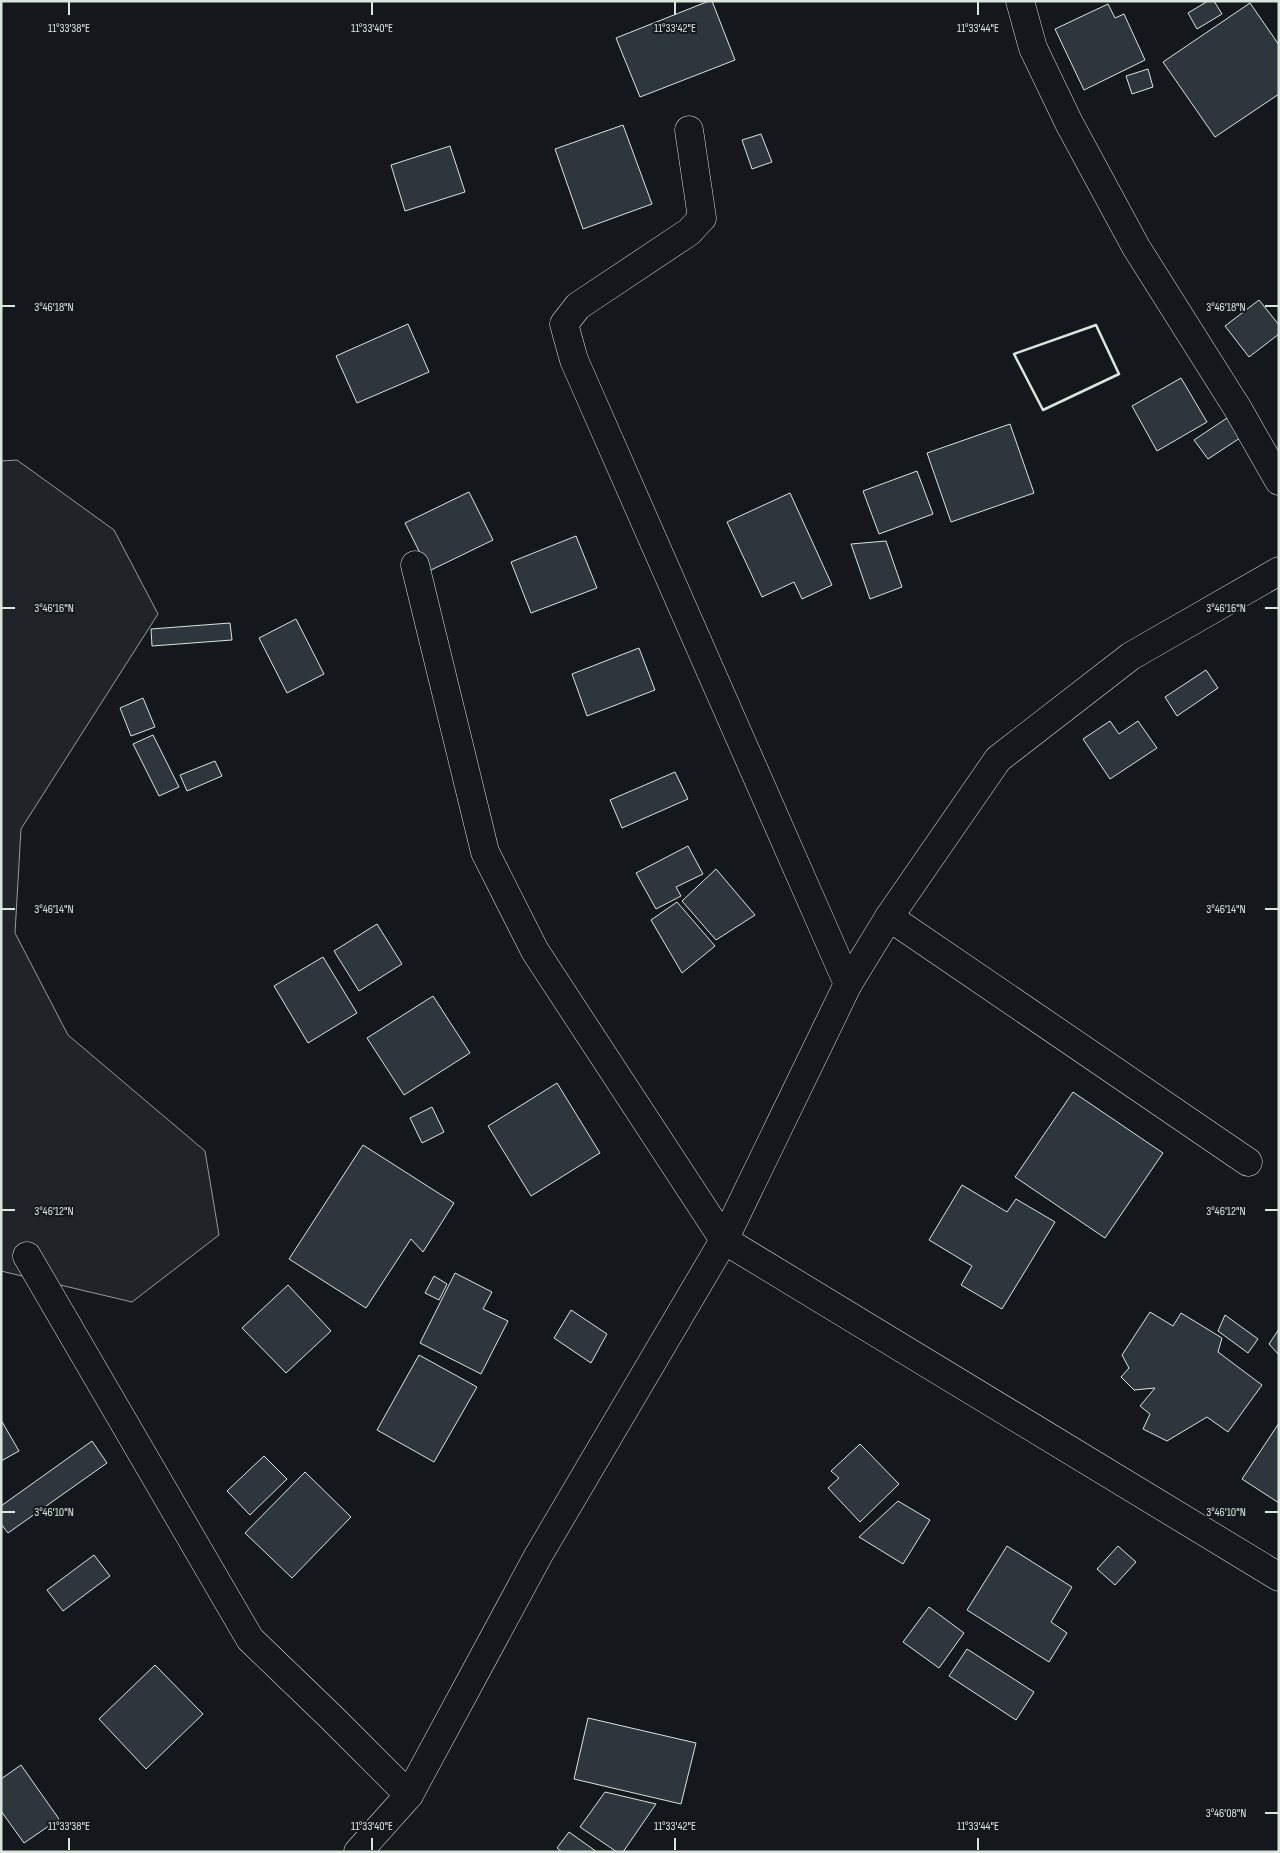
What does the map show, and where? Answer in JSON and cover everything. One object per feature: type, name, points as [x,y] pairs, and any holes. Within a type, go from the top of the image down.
[{"type":"street","points":[[1020,1],[1033,48],[1068,123],[1136,246],[1238,409],[1279,481]]},
{"type":"street","points":[[689,130],[702,218],[689,232],[578,306],[564,324],[574,360],[848,984]]},
{"type":"street","points":[[415,565],[486,852],[535,951],[724,1240],[1279,1577]]},
{"type":"street","points":[[358,1852],[409,1795],[538,1556],[724,1240],[848,984],[889,918],[998,758],[1131,656],[1279,571]]},
{"type":"street","points":[[889,918],[1248,1162]]},
{"type":"street","points":[[27,1256],[250,1639],[409,1795]]},
{"type":"shaded area","points":[[17,460],[114,530],[158,614],[21,829],[15,933],[68,1035],[205,1151],[219,1235],[132,1302],[1,1271],[1,461]]},
{"type":"building","points":[[712,1],[735,60],[640,97],[616,38]]},
{"type":"building","points":[[1208,1],[1214,1],[1222,14],[1197,29],[1188,13]]},
{"type":"building","points":[[1250,3],[1279,45],[1279,94],[1215,137],[1163,62]]},
{"type":"building","points":[[1108,4],[1115,18],[1124,14],[1145,60],[1084,90],[1055,29]]},
{"type":"building","points":[[1148,69],[1153,87],[1132,94],[1126,76]]},
{"type":"building","points":[[623,125],[652,204],[583,229],[555,149]]},
{"type":"building","points":[[761,134],[772,162],[752,169],[742,140]]},
{"type":"building","points":[[450,146],[465,192],[405,211],[391,165]]},
{"type":"building","points":[[1259,300],[1279,325],[1279,334],[1249,357],[1225,326]]},
{"type":"building","points":[[408,324],[429,372],[357,403],[336,356]]},
{"type":"building","points":[[1181,378],[1207,422],[1157,451],[1132,406]]},
{"type":"building","points":[[1227,418],[1240,438],[1208,459],[1194,440]]},
{"type":"building","points":[[1010,424],[1034,493],[951,522],[927,453]]},
{"type":"building","points":[[917,471],[933,514],[879,534],[863,491]]},
{"type":"building","points":[[469,492],[493,540],[429,571],[405,523]]},
{"type":"building","points":[[790,493],[832,585],[802,599],[794,582],[762,597],[727,522]]},
{"type":"building","points":[[576,536],[597,588],[531,613],[511,562]]},
{"type":"building","points":[[886,541],[902,587],[870,599],[851,544]]},
{"type":"building","points":[[296,619],[324,674],[287,693],[259,638]]},
{"type":"building","points":[[230,623],[232,640],[152,646],[151,629]]},
{"type":"building","points":[[639,648],[655,690],[587,716],[572,674]]},
{"type":"building","points":[[1206,670],[1218,688],[1177,716],[1165,697]]},
{"type":"building","points":[[143,698],[155,727],[131,736],[120,708]]},
{"type":"building","points":[[1110,721],[1119,734],[1138,721],[1157,748],[1110,779],[1083,739]]},
{"type":"building","points":[[153,735],[179,787],[159,796],[133,744]]},
{"type":"building","points":[[215,761],[222,776],[187,791],[180,775]]},
{"type":"building","points":[[675,772],[688,799],[622,828],[610,800]]},
{"type":"building","points":[[688,846],[703,874],[676,887],[681,896],[656,909],[636,873]]},
{"type":"building","points":[[716,869],[755,915],[716,940],[682,901]]},
{"type":"building","points":[[677,902],[715,946],[682,973],[651,920]]},
{"type":"building","points":[[377,924],[402,964],[359,991],[334,951]]},
{"type":"building","points":[[323,957],[357,1013],[308,1043],[274,986]]},
{"type":"building","points":[[433,996],[470,1053],[404,1095],[367,1038]]},
{"type":"building","points":[[557,1083],[600,1153],[531,1196],[488,1126]]},
{"type":"building","points":[[1073,1092],[1163,1153],[1105,1238],[1015,1177]]},
{"type":"building","points":[[432,1107],[444,1132],[422,1143],[410,1118]]},
{"type":"building","points":[[363,1145],[454,1203],[423,1252],[411,1239],[366,1308],[289,1259]]},
{"type":"building","points":[[962,1185],[1007,1212],[1016,1199],[1055,1222],[1002,1309],[961,1285],[972,1266],[929,1240]]},
{"type":"building","points":[[455,1273],[492,1292],[483,1309],[508,1321],[481,1374],[420,1343]]},
{"type":"building","points":[[434,1276],[447,1284],[439,1300],[425,1293]]},
{"type":"building","points":[[288,1285],[331,1331],[286,1373],[242,1328]]},
{"type":"building","points":[[571,1310],[607,1334],[591,1363],[554,1338]]},
{"type":"building","points":[[1150,1312],[1173,1326],[1181,1313],[1222,1338],[1218,1352],[1262,1385],[1228,1432],[1207,1417],[1167,1441],[1143,1429],[1150,1414],[1140,1406],[1155,1388],[1134,1390],[1121,1377],[1129,1368],[1122,1355]]},
{"type":"building","points":[[1225,1315],[1258,1339],[1248,1353],[1218,1331]]},
{"type":"building","points":[[1279,1329],[1279,1355],[1269,1344]]},
{"type":"building","points":[[419,1355],[477,1387],[434,1462],[377,1430]]},
{"type":"building","points":[[1,1420],[19,1451],[1,1461]]},
{"type":"building","points":[[1279,1423],[1279,1503],[1242,1479]]},
{"type":"building","points":[[92,1441],[107,1463],[8,1533],[1,1524],[1,1506]]},
{"type":"building","points":[[860,1444],[899,1484],[860,1522],[828,1488],[839,1478],[831,1471]]},
{"type":"building","points":[[264,1456],[287,1479],[250,1515],[227,1491]]},
{"type":"building","points":[[305,1472],[351,1517],[292,1578],[245,1533]]},
{"type":"building","points":[[898,1501],[930,1520],[903,1564],[859,1537]]},
{"type":"building","points":[[1007,1546],[1072,1587],[1051,1622],[1067,1633],[1049,1662],[967,1610]]},
{"type":"building","points":[[1118,1546],[1136,1562],[1115,1585],[1097,1569]]},
{"type":"building","points":[[94,1555],[110,1576],[63,1611],[47,1590]]},
{"type":"building","points":[[929,1607],[964,1633],[939,1668],[903,1642]]},
{"type":"building","points":[[967,1649],[1034,1692],[1016,1720],[949,1676]]},
{"type":"building","points":[[155,1665],[203,1714],[146,1769],[99,1719]]},
{"type":"building","points":[[588,1718],[696,1743],[681,1804],[574,1779]]},
{"type":"building","points":[[21,1765],[59,1819],[24,1843],[1,1811],[1,1779]]},
{"type":"building","points":[[605,1792],[656,1804],[623,1852],[617,1852],[580,1827]]},
{"type":"building","points":[[569,1832],[597,1852],[562,1852],[557,1848]]},
{"type":"wall","points":[[1096,325],[1119,374],[1043,410],[1014,354],[1096,325]]}]
